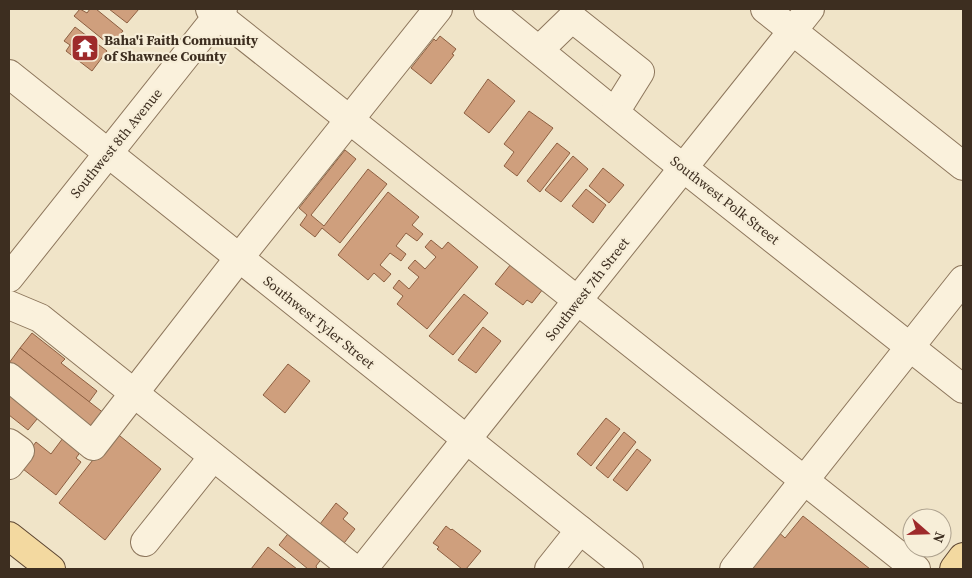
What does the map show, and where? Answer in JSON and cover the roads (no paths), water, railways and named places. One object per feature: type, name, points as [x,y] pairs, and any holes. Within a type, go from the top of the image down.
[{"type":"main road","points":[[9,536],[51,569]]},
{"type":"main road","points":[[954,569],[963,557]]},
{"type":"street","points":[[9,377],[93,446],[239,258],[438,9]]},
{"type":"street","name":"Southwest Polk Street","points":[[488,9],[963,389]]},
{"type":"street","points":[[765,9],[963,166]]},
{"type":"street","name":"Southwest 7th Street","points":[[362,569],[810,9]]},
{"type":"street","points":[[217,11],[349,121],[916,569]]},
{"type":"street","name":"Southwest 8th Avenue","points":[[9,278],[217,11]]},
{"type":"street","points":[[539,50],[572,18],[640,72],[615,112]]},
{"type":"street","name":"Southwest Tyler Street","points":[[9,74],[629,569]]},
{"type":"street","points":[[734,569],[963,280]]},
{"type":"street","points":[[9,305],[40,318],[354,569]]},
{"type":"street","points":[[9,443],[20,451],[9,466]]},
{"type":"street","points":[[145,542],[213,457]]},
{"type":"street","points":[[549,569],[580,530]]},
{"type":"place","name":"Baha'i Faith Community of Shawnee County","points":[[85,48]]}]
